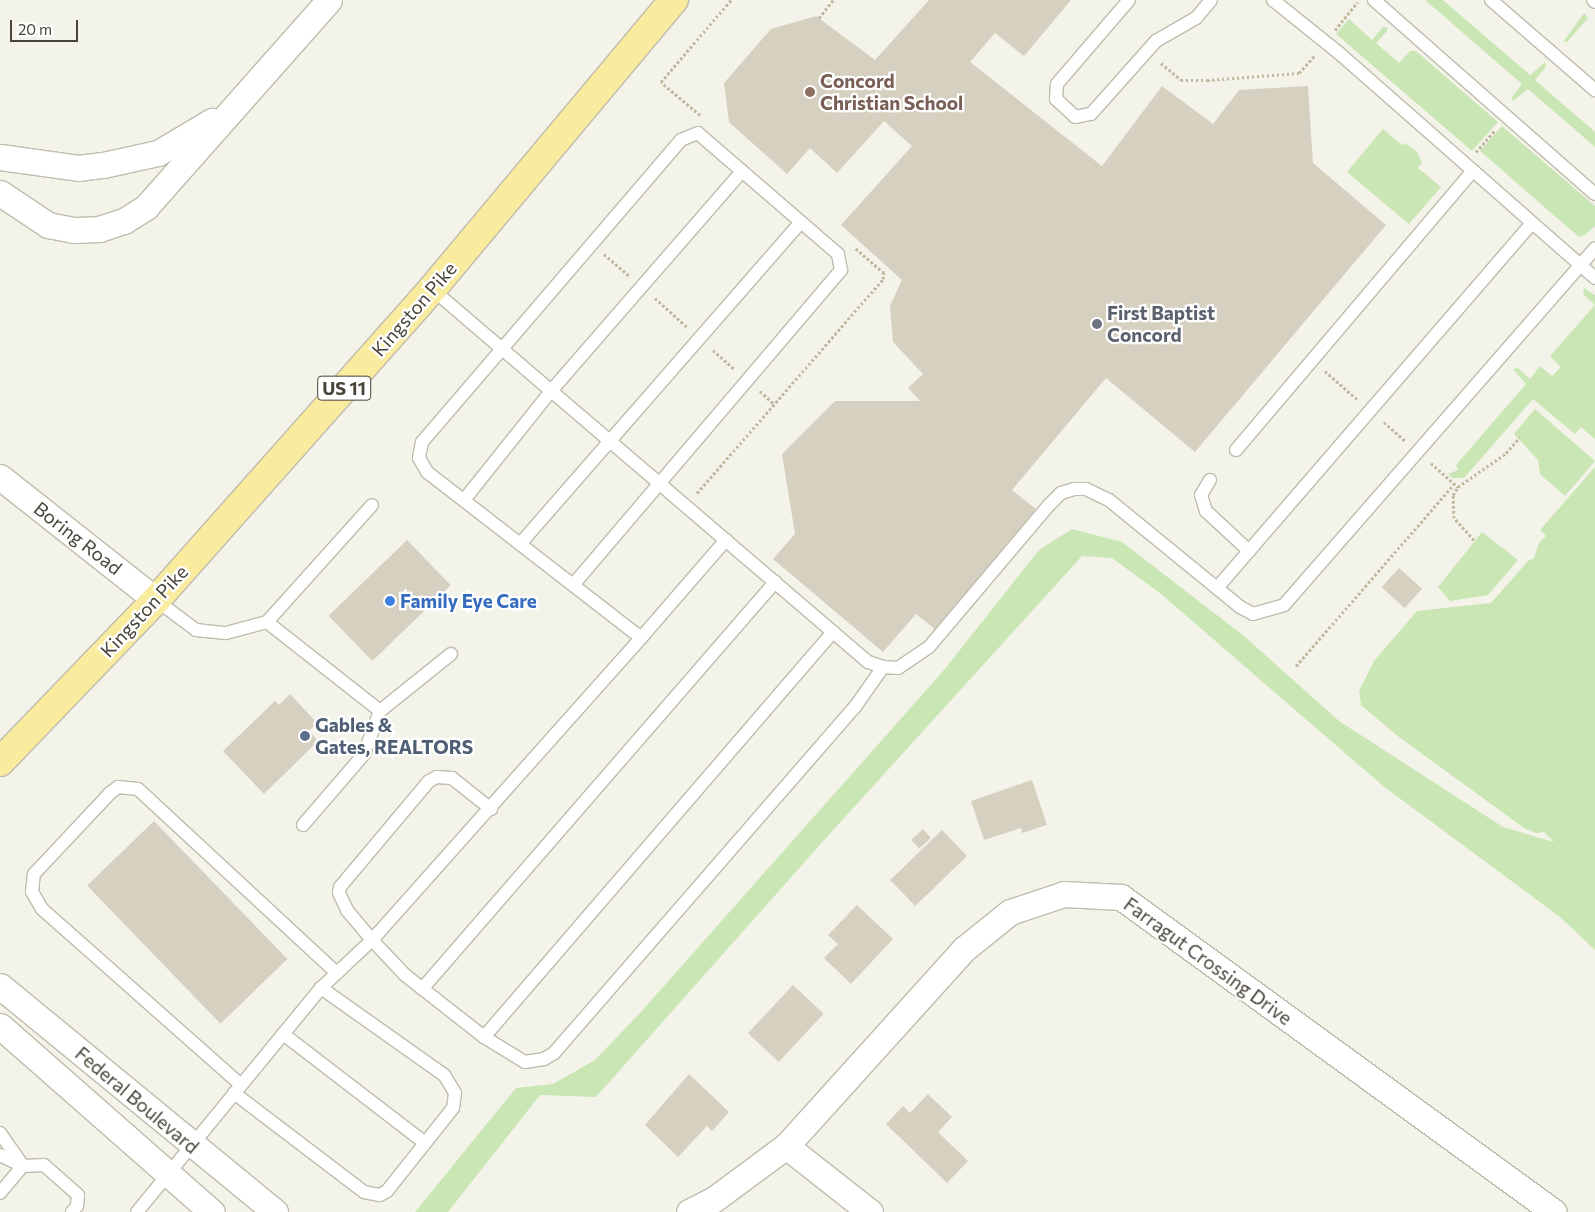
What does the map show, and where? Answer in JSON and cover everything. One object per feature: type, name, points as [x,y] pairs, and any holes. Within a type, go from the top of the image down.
[{"type":"main road","name":"Kingston Pike","points":[[0,762],[156,600],[432,289],[674,0]]},
{"type":"street","points":[[0,193],[48,225],[74,230],[99,229],[124,221],[146,207],[328,0]]},
{"type":"street","points":[[0,157],[78,168],[158,154],[231,109]]},
{"type":"street","name":"Boring Road","points":[[0,477],[156,600]]},
{"type":"street","name":"Farragut Crossing Drive","points":[[689,1212],[708,1206],[786,1146],[964,949],[1010,912],[1064,894],[1121,897],[1554,1212]]},
{"type":"street","name":"Federal Boulevard","points":[[0,986],[191,1146],[276,1212]]},
{"type":"street","name":"Federal Boulevard","points":[[0,1026],[169,1172],[212,1212]]},
{"type":"street","points":[[786,1146],[870,1212]]},
{"type":"lane","points":[[1129,0],[1057,84],[1056,99],[1075,117],[1091,114],[1156,42],[1196,18],[1211,0]]},
{"type":"lane","points":[[1273,0],[1325,42],[1595,278]]},
{"type":"lane","points":[[1374,0],[1595,194]]},
{"type":"lane","points":[[1491,0],[1595,90]]},
{"type":"lane","points":[[573,585],[661,485],[841,270],[838,254],[698,133],[686,136],[422,442],[419,450],[427,472],[464,500],[520,544],[573,585],[642,638]]},
{"type":"lane","points":[[464,500],[551,391],[742,171]]},
{"type":"lane","points":[[1236,450],[1472,172]]},
{"type":"lane","points":[[520,544],[801,222]]},
{"type":"lane","points":[[1217,588],[1532,223]]},
{"type":"lane","points":[[432,289],[868,662],[883,668],[898,668],[929,648],[1048,506],[1061,493],[1074,489],[1086,489],[1109,500],[1217,588],[1253,614],[1284,605],[1595,249]]},
{"type":"lane","points":[[1210,480],[1201,495],[1206,511],[1249,551]]},
{"type":"lane","points":[[156,600],[196,630],[226,633],[267,622],[372,504]]},
{"type":"lane","points":[[137,1212],[321,988],[372,940],[491,809],[726,540]]},
{"type":"lane","points":[[422,989],[775,582]]},
{"type":"lane","points":[[267,622],[380,712]]},
{"type":"lane","points":[[484,1037],[833,632]]},
{"type":"lane","points":[[303,825],[364,754],[380,712],[451,654]]},
{"type":"lane","points":[[491,809],[452,778],[437,777],[429,781],[340,887],[339,893],[347,910],[372,940],[422,989],[484,1037],[525,1062],[544,1059],[554,1053],[855,707],[883,668]]},
{"type":"lane","points":[[321,988],[444,1075],[451,1084],[457,1100],[454,1108],[387,1191],[372,1195],[364,1192],[238,1089],[42,909],[32,892],[34,874],[109,794],[118,787],[138,789],[337,973]]},
{"type":"lane","points":[[283,1034],[425,1143]]},
{"type":"lane","points":[[0,1133],[23,1166]]},
{"type":"lane","points":[[0,1155],[23,1166],[44,1165],[74,1189],[79,1200],[72,1212]]},
{"type":"lane","points":[[0,1193],[23,1166]]},
{"type":"path","points":[[819,18],[833,0]]},
{"type":"path","points":[[1161,63],[1181,80],[1190,81],[1299,73],[1359,0]]},
{"type":"path","points":[[1476,152],[1497,127]]},
{"type":"path","points":[[592,243],[774,404]]},
{"type":"path","points":[[1474,540],[1454,518],[1453,495],[1458,487],[1506,453],[1520,437]]},
{"type":"path","points":[[1296,666],[1454,484]]},
{"type":"green space","points":[[1425,0],[1443,0],[1530,75],[1545,62],[1546,67],[1535,80],[1595,132],[1595,147],[1528,89],[1513,101],[1512,97],[1522,84]]},
{"type":"green space","points":[[1584,13],[1588,18],[1567,42],[1563,42]]},
{"type":"green space","points":[[1349,19],[1372,40],[1383,27],[1387,27],[1387,31],[1376,43],[1399,63],[1410,51],[1416,51],[1498,122],[1472,151],[1336,34]]},
{"type":"green space","points":[[1502,126],[1595,206],[1595,226],[1585,235],[1579,237],[1480,151]]},
{"type":"green space","points":[[1383,129],[1402,145],[1405,143],[1417,152],[1422,163],[1418,168],[1441,187],[1409,224],[1347,172]]},
{"type":"green space","points":[[1584,288],[1595,295],[1595,305],[1583,294]]},
{"type":"green space","points":[[1595,305],[1595,439],[1581,427],[1575,434],[1533,399],[1464,478],[1452,478],[1448,474],[1458,470],[1456,465],[1526,384],[1513,369],[1518,368],[1530,379],[1540,366],[1552,376],[1561,367],[1550,356]]},
{"type":"green space","points":[[1535,409],[1595,461],[1565,496],[1540,474],[1538,460],[1514,434]]},
{"type":"green space","points":[[1595,467],[1595,950],[1560,917],[1383,786],[1161,594],[1112,558],[1082,556],[826,838],[596,1097],[540,1095],[448,1212],[415,1212],[516,1088],[553,1084],[595,1060],[640,1013],[944,670],[1039,550],[1072,529],[1122,542],[1244,636],[1339,721],[1503,827],[1554,842],[1544,832],[1536,833],[1524,828],[1399,737],[1361,705],[1359,691],[1374,661],[1417,611],[1491,603],[1528,561],[1534,558],[1539,543],[1546,536],[1540,530]]},
{"type":"green space","points":[[1482,532],[1518,560],[1488,595],[1450,601],[1438,587]]},
{"type":"building","name":"First Baptist Concord","points":[[929,0],[1071,0],[1024,56],[995,33],[970,62],[1102,166],[1162,86],[1213,124],[1239,90],[1308,86],[1313,163],[1386,225],[1195,452],[1106,378],[1012,490],[1036,509],[935,629],[916,614],[883,652],[773,559],[795,534],[782,454],[835,401],[920,401],[908,388],[923,374],[893,342],[890,306],[902,280],[841,225],[912,146],[884,121],[837,173],[810,148],[787,174],[729,122],[724,83],[771,29],[816,16],[875,60]]},
{"type":"building","name":"Family Eye Care","points":[[407,540],[451,585],[372,661],[329,616]]},
{"type":"building","points":[[1399,568],[1422,589],[1405,608],[1382,587]]},
{"type":"building","points":[[290,694],[317,723],[309,731],[318,741],[264,794],[223,751],[275,701],[279,705]]},
{"type":"building","points":[[1032,780],[1047,825],[1022,833],[1021,828],[984,840],[971,801]]},
{"type":"building","points":[[154,821],[287,959],[220,1024],[87,886]]},
{"type":"building","points":[[923,829],[931,838],[919,849],[911,840]]},
{"type":"building","points":[[942,830],[967,856],[915,906],[890,880]]},
{"type":"building","points":[[857,905],[893,939],[851,984],[824,958],[838,944],[828,935]]},
{"type":"building","points":[[793,985],[824,1014],[779,1062],[748,1033]]},
{"type":"building","points":[[689,1074],[729,1112],[712,1131],[707,1126],[678,1157],[645,1125]]},
{"type":"building","points":[[928,1094],[952,1117],[938,1132],[968,1161],[947,1183],[886,1124],[903,1106],[910,1113]]},
{"type":"place","name":"Concord Christian School","points":[[810,92]]},
{"type":"place","name":"First Baptist Concord","points":[[1097,324]]},
{"type":"place","name":"Family Eye Care","points":[[390,601]]},
{"type":"place","name":"Gables & Gates, REALTORS","points":[[305,736]]}]
